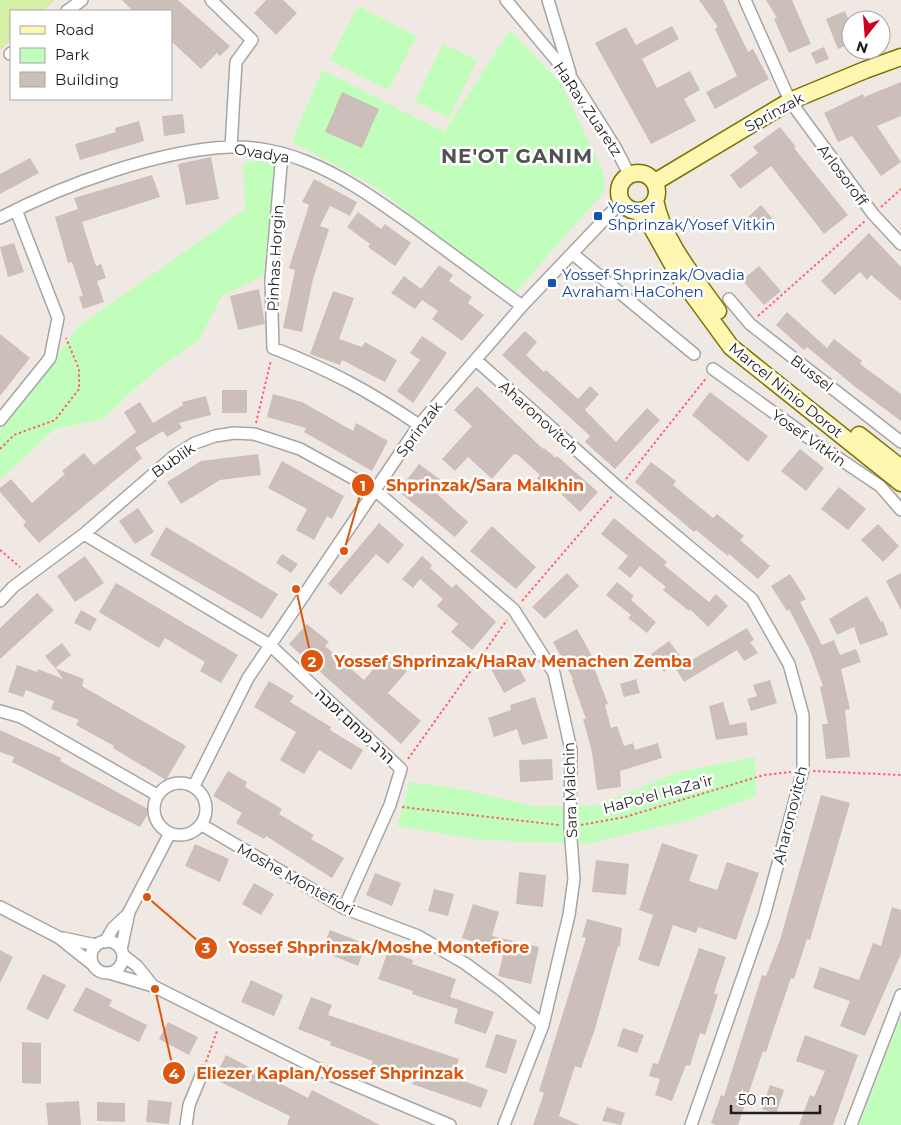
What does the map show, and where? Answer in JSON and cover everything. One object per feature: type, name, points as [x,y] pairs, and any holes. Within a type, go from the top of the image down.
[{"type":"street","points":[[67,10],[82,0]]},
{"type":"street","points":[[211,0],[252,40],[236,62],[231,147]]},
{"type":"street","name":"HaRav Zuaretz","points":[[506,0],[572,79],[615,147],[629,174]]},
{"type":"street","points":[[548,0],[572,79]]},
{"type":"street","name":"Arlosoroff","points":[[745,0],[790,101],[872,214],[901,244]]},
{"type":"street","name":"Sprinzak","points":[[655,182],[790,101],[901,57]]},
{"type":"street","name":"Ovadya","points":[[0,218],[91,178],[188,152],[231,147],[282,154],[305,160],[370,196],[522,306]]},
{"type":"street","name":"Pinhas Horgin","points":[[273,348],[271,279],[282,154]]},
{"type":"street","points":[[644,173],[655,182],[657,188],[655,200],[647,208],[636,211],[628,208],[622,202],[618,190],[624,178],[629,174],[644,173]]},
{"type":"street","name":"Marcel Ninio Dorot","points":[[655,200],[658,214],[681,258],[738,338],[901,468]]},
{"type":"street","name":"Sprinzak","points":[[194,786],[248,678],[376,491],[418,425],[522,306],[622,202]]},
{"type":"street","points":[[0,420],[50,358],[58,318],[16,210]]},
{"type":"street","name":"Marcel Ninio Dorot","points":[[636,211],[646,216],[679,276],[731,347],[901,483]]},
{"type":"street","points":[[573,254],[694,354]]},
{"type":"street","name":"Bussel","points":[[729,298],[750,324],[901,442]]},
{"type":"street","points":[[273,348],[332,372],[374,394],[418,425]]},
{"type":"street","name":"Aharonovitch","points":[[476,360],[619,488],[752,599],[789,664],[803,715],[804,770],[764,916],[691,1125]]},
{"type":"street","name":"Yosef Vitkin","points":[[713,369],[816,443],[880,486],[901,510]]},
{"type":"street","name":"Bublik","points":[[0,601],[29,575],[84,534],[172,457],[195,444],[215,436],[234,433],[254,434],[300,449],[376,491]]},
{"type":"street","name":"Sara Malchin","points":[[376,491],[514,610],[554,673],[572,750],[570,826],[574,879],[570,915],[543,1025],[504,1125]]},
{"type":"street","name":"הרב מנחם זמבה","points":[[84,534],[270,645],[401,769],[390,805],[344,908]]},
{"type":"street","points":[[0,712],[21,717],[157,795]]},
{"type":"street","points":[[186,783],[194,786],[200,792],[207,808],[202,824],[187,835],[170,833],[157,821],[154,804],[157,795],[170,785],[186,783]]},
{"type":"street","name":"Moshe Montefiori","points":[[202,824],[344,908],[418,936],[466,964],[500,989],[543,1025]]},
{"type":"street","points":[[109,973],[118,968],[129,912],[170,833]]},
{"type":"street","points":[[0,907],[58,937],[99,971],[153,986],[324,1072],[450,1125]]},
{"type":"street","points":[[92,964],[92,953],[129,912]]},
{"type":"street","points":[[58,937],[114,943],[153,986]]},
{"type":"street","points":[[851,1125],[901,995]]},
{"type":"street","points":[[186,1125],[189,1105],[203,1071]]},
{"type":"path","points":[[750,324],[901,189]]},
{"type":"path","points":[[0,449],[14,436],[55,420],[78,389],[79,369],[58,318]]},
{"type":"path","points":[[254,434],[273,348]]},
{"type":"path","points":[[401,769],[514,610],[619,488],[713,369]]},
{"type":"path","points":[[0,550],[29,575]]},
{"type":"path","name":"HaPo'el HaZa'ir","points":[[390,805],[570,826],[625,817],[764,776],[804,770],[901,775]]},
{"type":"path","points":[[203,1071],[221,1020]]},
{"type":"green space","points":[[0,0],[55,0],[44,10],[10,10],[10,41],[0,50]]},
{"type":"green space","points":[[358,6],[417,36],[388,90],[330,60]]},
{"type":"green space","points":[[510,30],[562,85],[604,174],[604,192],[514,294],[371,184],[292,142],[322,70],[444,132]]},
{"type":"green space","points":[[443,44],[477,60],[449,118],[415,101]]},
{"type":"green space","points":[[277,160],[263,276],[222,296],[199,340],[152,373],[102,419],[55,429],[0,480],[0,430],[79,326],[245,209],[243,162]]},
{"type":"green space","points":[[755,757],[756,796],[689,820],[586,844],[482,840],[397,826],[410,782],[460,789],[540,807],[598,805],[678,772]]},
{"type":"green space","points":[[901,1018],[901,1125],[859,1125],[900,1020]]},
{"type":"building","points":[[122,0],[178,0],[230,46],[220,56],[217,53],[201,69],[172,42],[172,10],[132,10]]},
{"type":"building","points":[[266,0],[283,0],[297,13],[276,35],[254,13]]},
{"type":"building","points":[[699,0],[723,0],[748,52],[753,49],[769,79],[715,109],[706,92],[737,76],[715,29],[718,27]]},
{"type":"building","points":[[766,0],[792,0],[811,44],[789,53],[774,19],[777,18]]},
{"type":"building","points":[[841,13],[841,48],[838,49],[826,19]]},
{"type":"building","points":[[672,26],[679,39],[642,59],[657,88],[690,71],[700,90],[684,99],[696,121],[651,144],[595,43],[626,27],[636,45]]},
{"type":"building","points":[[824,47],[829,59],[816,64],[811,53]]},
{"type":"building","points":[[901,82],[901,116],[877,126],[901,162],[881,176],[852,136],[838,142],[824,113],[863,94],[864,97]]},
{"type":"building","points":[[342,92],[379,109],[362,148],[325,132]]},
{"type":"building","points":[[183,114],[185,133],[164,136],[162,116]]},
{"type":"building","points":[[139,121],[144,141],[80,160],[75,144],[116,132],[115,128]]},
{"type":"building","points":[[780,127],[796,147],[794,148],[848,215],[824,234],[771,166],[740,189],[730,175],[758,153],[753,147]]},
{"type":"building","points":[[211,157],[219,199],[186,205],[178,164]]},
{"type":"building","points":[[30,158],[39,173],[0,194],[0,174]]},
{"type":"building","points":[[152,175],[160,197],[82,222],[96,266],[101,264],[106,278],[97,281],[104,302],[83,309],[79,297],[83,296],[72,262],[68,263],[55,217],[78,209],[74,198]]},
{"type":"building","points":[[314,179],[357,202],[350,216],[330,206],[320,226],[329,229],[313,279],[302,332],[283,328],[295,270],[289,268],[309,205],[302,202]]},
{"type":"building","points":[[761,205],[772,218],[759,229],[748,217]]},
{"type":"building","points":[[358,212],[381,229],[385,224],[411,243],[395,266],[368,247],[370,244],[347,227]]},
{"type":"building","points":[[869,233],[901,267],[901,301],[871,275],[867,280],[860,272],[835,295],[821,281]]},
{"type":"building","points":[[14,243],[24,272],[8,277],[0,247]]},
{"type":"building","points":[[439,265],[453,275],[449,281],[472,297],[468,303],[484,315],[462,341],[432,319],[438,311],[422,300],[415,309],[391,293],[404,276],[421,289]]},
{"type":"building","points":[[759,266],[781,291],[764,305],[742,280]]},
{"type":"building","points":[[259,289],[265,324],[238,330],[230,296]]},
{"type":"building","points":[[333,291],[354,298],[339,339],[362,347],[365,342],[397,360],[385,382],[342,360],[340,365],[310,354]]},
{"type":"building","points":[[787,312],[827,348],[834,339],[862,361],[860,364],[901,394],[901,421],[854,386],[807,347],[804,350],[776,325]]},
{"type":"building","points":[[525,331],[537,342],[526,355],[544,372],[546,370],[578,399],[590,386],[599,394],[585,410],[616,442],[647,408],[660,420],[615,469],[585,442],[590,436],[502,355]]},
{"type":"building","points":[[0,334],[30,358],[0,396]]},
{"type":"building","points":[[422,336],[447,353],[413,403],[397,391],[420,360],[410,353]]},
{"type":"building","points":[[477,386],[543,449],[556,458],[557,456],[598,492],[580,512],[556,489],[553,493],[537,478],[540,475],[518,455],[514,454],[492,479],[468,457],[455,471],[442,459],[472,426],[454,410]]},
{"type":"building","points":[[222,390],[247,390],[247,413],[222,413]]},
{"type":"building","points":[[710,392],[768,436],[748,462],[692,415]]},
{"type":"building","points":[[273,394],[302,402],[353,431],[356,423],[388,441],[372,471],[304,432],[306,428],[267,417]]},
{"type":"building","points":[[206,396],[211,415],[179,423],[182,428],[167,437],[163,431],[135,448],[142,458],[39,543],[23,525],[26,522],[0,492],[0,488],[11,479],[32,503],[65,474],[62,471],[84,453],[94,465],[136,432],[124,412],[140,402],[153,423],[183,405],[182,402]]},
{"type":"building","points":[[800,449],[824,468],[806,491],[781,471]]},
{"type":"building","points":[[258,454],[261,475],[220,480],[181,504],[167,482],[201,461]]},
{"type":"building","points":[[282,461],[344,496],[332,519],[327,516],[314,540],[296,530],[307,509],[268,488]]},
{"type":"building","points":[[651,462],[676,481],[673,485],[713,518],[717,514],[744,536],[740,540],[770,566],[758,579],[729,554],[728,556],[696,530],[694,532],[635,482]]},
{"type":"building","points":[[419,464],[446,484],[438,495],[468,522],[455,537],[398,491]]},
{"type":"building","points":[[839,487],[866,509],[848,530],[821,509]]},
{"type":"building","points":[[138,508],[154,532],[135,544],[119,521]]},
{"type":"building","points":[[614,518],[667,562],[664,565],[709,602],[716,594],[728,606],[708,627],[690,609],[689,611],[663,590],[666,587],[640,566],[630,578],[618,568],[628,556],[601,534]]},
{"type":"building","points":[[379,523],[404,545],[388,564],[376,554],[341,595],[328,584]]},
{"type":"building","points":[[878,524],[899,546],[883,562],[861,540]]},
{"type":"building","points":[[492,526],[536,567],[516,589],[470,551]]},
{"type":"building","points":[[166,527],[278,594],[262,619],[150,555]]},
{"type":"building","points":[[282,554],[298,564],[291,573],[276,563]]},
{"type":"building","points":[[85,556],[104,583],[75,602],[57,576]]},
{"type":"building","points":[[422,556],[432,565],[430,568],[452,588],[456,584],[496,622],[472,650],[451,632],[458,624],[437,606],[443,599],[420,579],[413,588],[402,579]]},
{"type":"building","points":[[567,573],[579,586],[545,619],[532,607]]},
{"type":"building","points":[[901,573],[901,610],[886,581]]},
{"type":"building","points":[[790,574],[806,599],[800,602],[822,645],[834,640],[840,655],[856,649],[861,662],[841,669],[850,709],[845,710],[850,757],[826,759],[822,724],[828,724],[820,687],[823,686],[809,648],[789,609],[787,611],[771,586]]},
{"type":"building","points":[[617,582],[634,596],[631,600],[656,622],[647,633],[628,618],[631,615],[606,595]]},
{"type":"building","points":[[116,583],[238,655],[221,683],[200,671],[205,662],[165,638],[159,648],[99,612]]},
{"type":"building","points":[[37,593],[54,610],[0,659],[0,628]]},
{"type":"building","points":[[867,596],[881,622],[883,621],[888,635],[860,645],[854,627],[837,635],[829,619]]},
{"type":"building","points":[[81,610],[97,619],[90,631],[74,623]]},
{"type":"building","points":[[307,624],[329,642],[325,646],[364,680],[387,654],[407,671],[388,693],[421,721],[401,744],[289,644]]},
{"type":"building","points":[[747,628],[754,640],[750,642],[758,653],[744,661],[737,650],[684,682],[676,669]]},
{"type":"building","points":[[577,629],[592,656],[590,657],[608,704],[605,705],[611,728],[617,726],[624,746],[633,743],[635,750],[658,743],[662,758],[620,771],[621,787],[597,790],[592,752],[583,719],[586,719],[573,679],[553,642]]},
{"type":"building","points":[[669,641],[680,656],[664,672],[651,654]]},
{"type":"building","points":[[62,643],[71,655],[55,668],[45,656]]},
{"type":"building","points":[[513,657],[526,681],[504,693],[491,669]]},
{"type":"building","points":[[17,665],[37,672],[38,669],[63,679],[55,668],[84,679],[82,686],[186,746],[166,780],[113,748],[114,746],[76,725],[79,720],[51,709],[54,701],[26,690],[23,697],[8,692]]},
{"type":"building","points":[[636,679],[640,693],[624,697],[620,684]]},
{"type":"building","points":[[770,680],[777,703],[751,711],[747,699],[757,696],[753,685]]},
{"type":"building","points":[[269,681],[294,696],[290,702],[331,727],[330,730],[363,750],[351,770],[319,750],[304,774],[280,760],[296,732],[254,707]]},
{"type":"building","points":[[535,697],[548,738],[522,745],[517,729],[494,737],[488,718],[511,710],[510,705]]},
{"type":"building","points":[[723,702],[730,725],[746,722],[748,735],[716,740],[709,706]]},
{"type":"building","points":[[0,730],[61,758],[60,761],[150,810],[140,827],[12,762],[14,757],[0,752]]},
{"type":"building","points":[[552,759],[553,780],[520,782],[519,760]]},
{"type":"building","points":[[228,771],[247,782],[245,787],[282,809],[279,814],[314,835],[311,839],[344,858],[332,878],[266,836],[264,839],[236,823],[242,813],[213,796]]},
{"type":"building","points":[[821,795],[850,803],[810,940],[807,939],[794,979],[791,978],[766,1052],[763,1051],[738,1125],[716,1125],[711,1123],[721,1095],[724,1096],[762,975],[766,976],[780,940]]},
{"type":"building","points":[[662,843],[698,855],[689,881],[717,890],[727,862],[759,873],[736,940],[698,927],[696,933],[673,925],[659,967],[638,960],[653,915],[639,910]]},
{"type":"building","points":[[195,844],[229,859],[220,882],[185,866]]},
{"type":"building","points":[[596,860],[629,864],[626,895],[592,892]]},
{"type":"building","points":[[519,872],[546,875],[543,907],[516,904]]},
{"type":"building","points":[[375,873],[401,883],[392,906],[366,895]]},
{"type":"building","points":[[254,883],[274,894],[261,915],[242,904]]},
{"type":"building","points":[[434,889],[454,894],[448,916],[428,911]]},
{"type":"building","points":[[473,904],[499,912],[492,936],[539,947],[531,984],[498,976],[504,951],[462,938]]},
{"type":"building","points":[[892,907],[901,910],[901,954],[865,1036],[840,1026],[850,1001],[813,988],[820,967],[859,980],[873,943],[881,946]]},
{"type":"building","points":[[587,919],[622,928],[620,947],[618,946],[595,1029],[581,1068],[575,1066],[559,1116],[580,1125],[533,1125],[544,1093],[539,1091],[586,938],[582,937]]},
{"type":"building","points":[[330,930],[366,944],[358,966],[321,951]]},
{"type":"building","points":[[699,948],[726,957],[714,993],[718,995],[705,1035],[700,1033],[690,1066],[686,1065],[672,1101],[655,1095],[660,1079],[649,1076],[653,1063],[658,1064]]},
{"type":"building","points":[[0,950],[13,957],[0,983]]},
{"type":"building","points":[[388,951],[413,960],[412,964],[456,979],[450,997],[494,1012],[486,1034],[454,1023],[458,1009],[412,994],[413,991],[378,979]]},
{"type":"building","points":[[43,974],[66,985],[48,1020],[26,1009]]},
{"type":"building","points":[[251,980],[283,995],[274,1016],[241,1002]]},
{"type":"building","points":[[86,987],[112,1000],[109,1006],[147,1025],[139,1042],[73,1011]]},
{"type":"building","points":[[311,997],[332,1005],[328,1015],[459,1059],[453,1077],[488,1090],[481,1108],[412,1084],[413,1081],[371,1066],[373,1061],[330,1045],[331,1042],[298,1029]]},
{"type":"building","points":[[168,1022],[198,1037],[189,1055],[159,1039]]},
{"type":"building","points":[[623,1028],[644,1035],[637,1053],[617,1046]]},
{"type":"building","points":[[496,1034],[517,1040],[506,1074],[485,1067]]},
{"type":"building","points":[[805,1035],[858,1055],[833,1125],[799,1125],[810,1095],[814,1097],[825,1071],[796,1061]]},
{"type":"building","points":[[22,1042],[41,1043],[41,1084],[22,1083]]},
{"type":"building","points":[[226,1055],[308,1098],[312,1090],[380,1125],[287,1125],[290,1116],[214,1079]]},
{"type":"building","points":[[770,1085],[784,1090],[776,1114],[762,1109]]},
{"type":"building","points":[[148,1100],[172,1102],[169,1124],[146,1122]]},
{"type":"building","points":[[79,1101],[81,1125],[48,1125],[46,1103]]},
{"type":"building","points":[[97,1102],[125,1103],[125,1122],[97,1121]]},
{"type":"building","points":[[607,1107],[625,1113],[621,1125],[602,1121]]},
{"type":"place","name":"Yossef Shprinzak/Yosef Vitkin","points":[[598,216]]},
{"type":"place","name":"Yossef Shprinzak/Ovadia Avraham HaCohen","points":[[552,283]]},
{"type":"place","name":"Shprinzak/Sara Malkhin","points":[[344,551]]},
{"type":"place","name":"Yossef Shprinzak/HaRav Menachen Zemba","points":[[296,589]]},
{"type":"place","name":"Yossef Shprinzak/Moshe Montefiore","points":[[147,897]]},
{"type":"place","name":"Eliezer Kaplan/Yossef Shprinzak","points":[[155,989]]},
{"type":"district","name":"NE'OT GANIM","points":[[517,156]]}]
